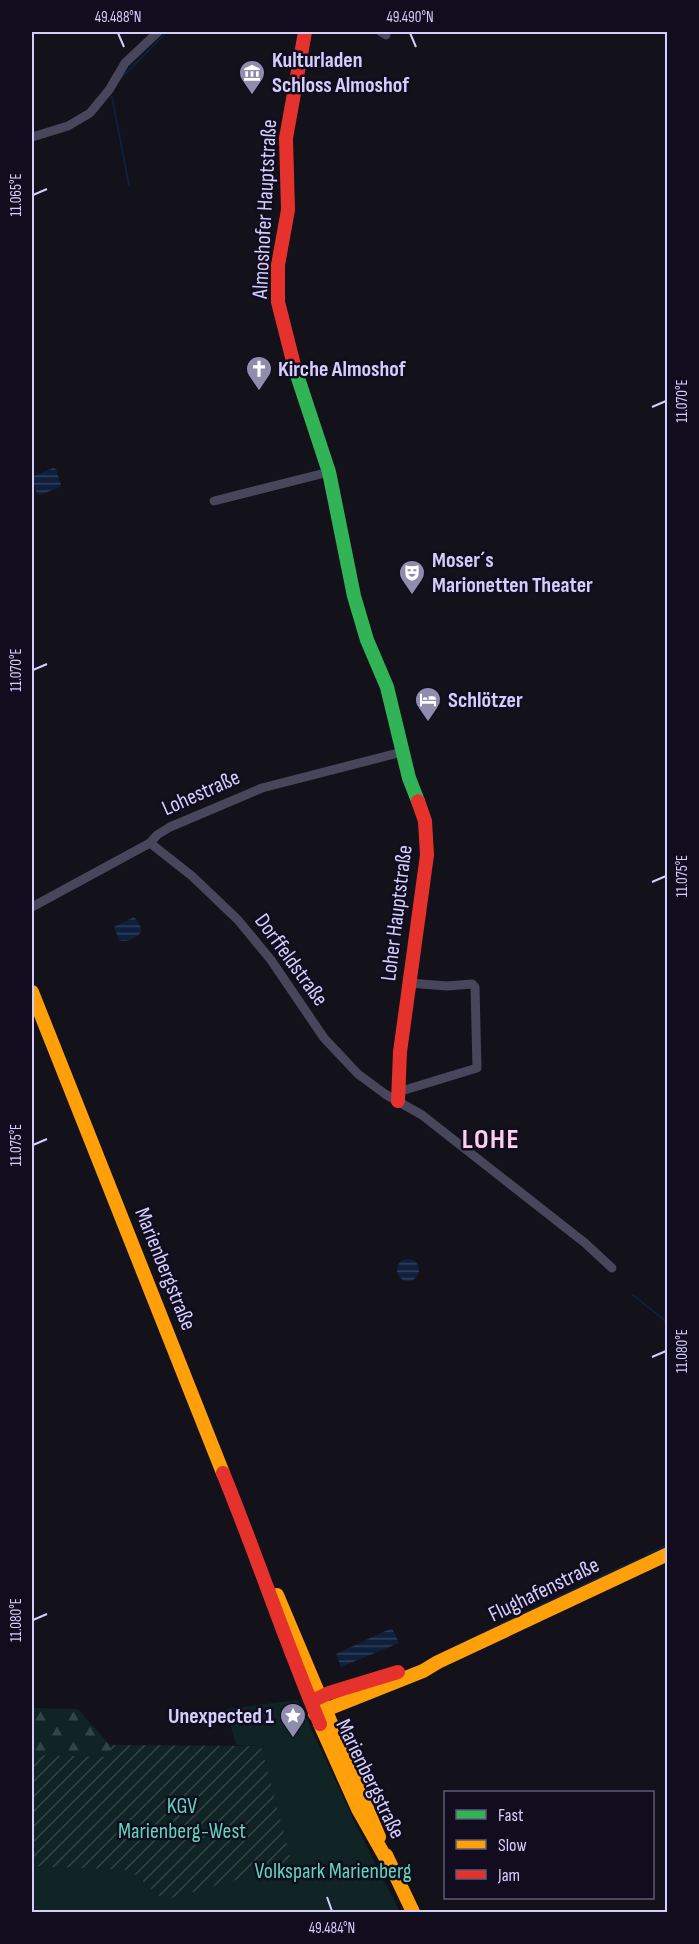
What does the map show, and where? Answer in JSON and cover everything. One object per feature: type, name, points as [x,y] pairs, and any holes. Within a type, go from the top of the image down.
[{"type":"main road","name":"Almoshofer Hauptstraße","points":[[305,32],[286,138],[288,210],[278,265],[278,302],[299,384],[329,472],[354,597]]},
{"type":"main road","name":"Loher Hauptstraße","points":[[354,597],[367,640],[387,687],[402,752],[425,821],[427,836],[427,855],[400,1052],[398,1097]]},
{"type":"main road","name":"Marienbergstraße","points":[[32,992],[259,1562],[275,1590],[319,1706],[373,1818],[388,1862],[413,1912]]},
{"type":"main road","name":"Flughafenstraße","points":[[319,1706],[423,1671],[668,1554]]},
{"type":"street","points":[[32,137],[68,126],[90,113],[125,63],[158,32]]},
{"type":"street","points":[[214,501],[329,472]]},
{"type":"street","name":"Lohestraße","points":[[32,907],[150,843],[157,835],[170,827],[262,788],[402,752]]},
{"type":"street","name":"Dorffeldstraße","points":[[150,843],[192,876],[243,926],[271,960],[319,1031],[358,1074],[398,1097],[430,1121],[585,1243],[612,1268]]},
{"type":"street","points":[[398,1097],[477,1068],[475,987],[472,984],[447,986],[410,983]]},
{"type":"green space","name":"Volkspark Marienberg","points":[[298,1700],[354,1821],[400,1912],[32,1912],[32,1866],[130,1870],[164,1900],[262,1746],[236,1745],[226,1709]]},
{"type":"green space","points":[[32,1708],[78,1709],[110,1745],[110,1757],[32,1755]]},
{"type":"green space","name":"KGV Marienberg-West","points":[[110,1745],[261,1746],[292,1864],[164,1900],[130,1870],[32,1866],[32,1755],[110,1757]]},
{"type":"water","points":[[53,468],[56,469],[60,487],[40,495],[37,494],[33,476]]},
{"type":"water","points":[[134,917],[142,931],[132,939],[119,940],[114,927]]},
{"type":"water","points":[[408,1259],[416,1262],[419,1270],[416,1278],[408,1281],[400,1278],[397,1270],[400,1262]]},
{"type":"water","points":[[392,1628],[399,1643],[341,1667],[336,1654]]},
{"type":"waterway","points":[[119,80],[167,32]]},
{"type":"waterway","points":[[112,97],[129,185]]},
{"type":"waterway","points":[[633,1295],[668,1323]]},
{"type":"waterway","points":[[647,1554],[668,1545]]},
{"type":"waterway","points":[[501,1624],[641,1558]]},
{"type":"waterway","points":[[461,1644],[497,1626]]},
{"type":"traffic: fast","points":[[295,369],[329,472],[354,596],[367,640],[387,687],[409,778],[418,801]]},
{"type":"traffic: slow","points":[[32,992],[223,1473]]},
{"type":"traffic: slow","points":[[315,1714],[423,1671],[668,1554]]},
{"type":"traffic: slow","points":[[277,1595],[379,1837]]},
{"type":"traffic: slow","points":[[320,1724],[358,1809],[388,1862]]},
{"type":"traffic: slow","points":[[386,1855],[413,1912]]},
{"type":"traffic: jam","points":[[295,369],[278,302],[278,265],[288,210],[286,138],[305,32]]},
{"type":"traffic: jam","points":[[398,1101],[400,1052],[427,855],[425,821],[418,801]]},
{"type":"traffic: jam","points":[[223,1473],[320,1724]]},
{"type":"traffic: jam","points":[[314,1700],[329,1693],[398,1672]]},
{"type":"place","name":"Kulturladen Schloss Almoshof","points":[[252,96]]},
{"type":"place","name":"Kirche Almoshof","points":[[259,392]]},
{"type":"place","name":"Moser´s Marionetten Theater","points":[[412,596]]},
{"type":"place","name":"Schlötzer","points":[[428,723]]},
{"type":"place","name":"Unexpected 1","points":[[293,1739]]},
{"type":"district","name":"LOHE","points":[[491,1139]]}]
